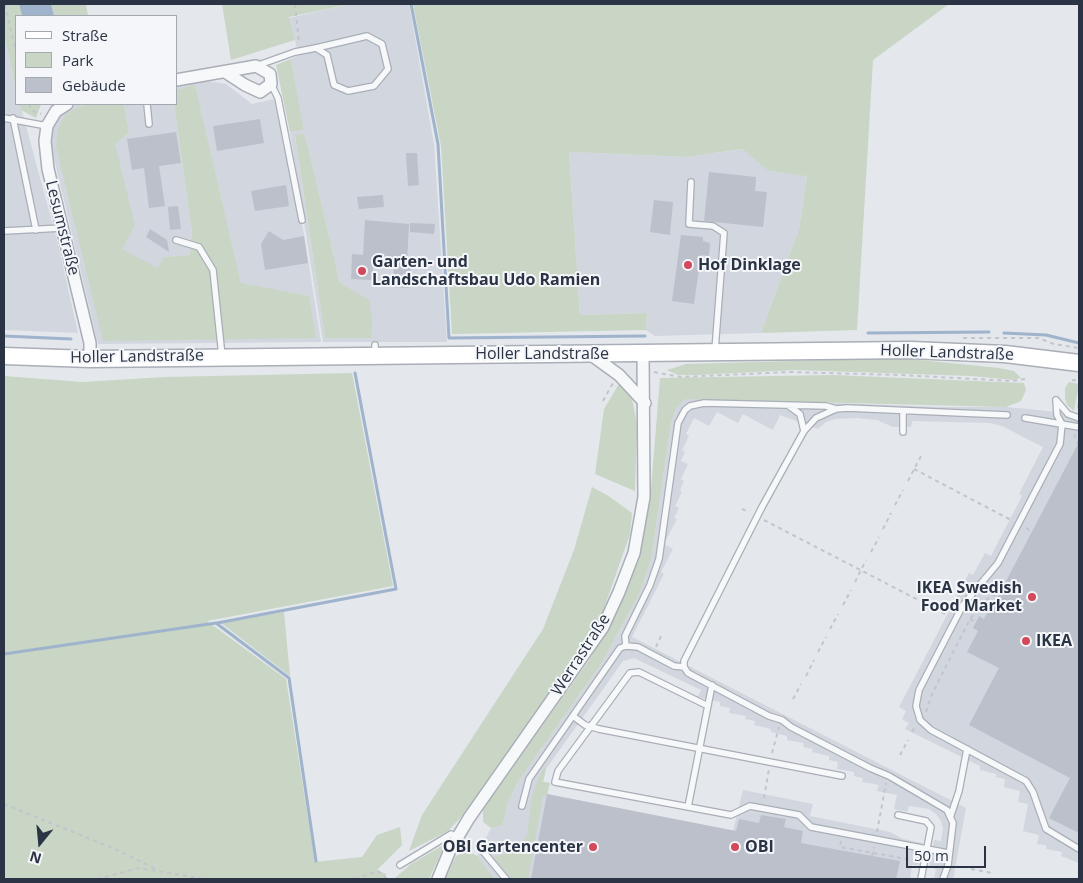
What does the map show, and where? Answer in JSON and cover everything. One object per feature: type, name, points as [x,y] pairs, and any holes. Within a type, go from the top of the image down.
[{"type":"main road","name":"Holler Landstraße","points":[[4,356],[90,359],[375,350],[590,354],[911,350],[1005,354],[1079,363]]},
{"type":"street","points":[[178,80],[256,66],[270,74],[271,84],[260,92],[225,72]]},
{"type":"street","points":[[49,122],[56,111],[65,105]]},
{"type":"street","name":"Lesumstraße","points":[[49,122],[45,141],[48,170],[90,343],[90,359]]},
{"type":"street","name":"Werrastraße","points":[[438,879],[457,837],[603,627],[619,592],[634,553],[644,497],[644,353]]},
{"type":"street","points":[[590,354],[619,375],[645,403]]},
{"type":"lane","points":[[256,66],[295,52],[367,36],[382,44],[388,68],[374,86],[348,91],[334,85],[327,55],[316,48]]},
{"type":"lane","points":[[271,84],[278,98],[302,220]]},
{"type":"lane","points":[[147,105],[149,124]]},
{"type":"lane","points":[[4,118],[49,122]]},
{"type":"lane","points":[[12,118],[36,230]]},
{"type":"lane","points":[[691,182],[689,224],[713,226],[724,233],[715,353]]},
{"type":"lane","points":[[4,231],[62,228]]},
{"type":"lane","points":[[176,240],[199,247],[213,270],[222,356]]},
{"type":"lane","points":[[1078,415],[1068,414],[1056,400],[1057,414],[1062,424],[1060,444],[1010,541],[993,569],[963,605],[916,697],[917,713],[925,725],[1026,781],[1046,829],[1079,849]]},
{"type":"lane","points":[[626,646],[625,636],[650,585],[659,560],[681,416],[690,406],[704,403],[826,406],[836,409],[1007,415]]},
{"type":"lane","points":[[789,406],[800,414],[804,431]]},
{"type":"lane","points":[[836,409],[816,418],[804,431],[757,517],[686,658],[684,667],[688,673],[769,716],[782,720],[791,727],[870,768],[889,776],[951,814]]},
{"type":"lane","points":[[903,411],[903,432]]},
{"type":"lane","points":[[1025,418],[1076,428]]},
{"type":"lane","points":[[522,806],[529,779],[616,653],[626,646],[638,647],[674,666],[684,667]]},
{"type":"lane","points":[[708,706],[635,671],[630,673],[558,771],[555,782],[731,815],[750,806],[799,815],[812,827],[948,853]]},
{"type":"lane","points":[[688,807],[712,685]]},
{"type":"lane","points":[[573,716],[591,726],[842,776]]},
{"type":"lane","points":[[943,879],[948,865],[953,824],[951,814],[959,791],[967,749]]},
{"type":"lane","points":[[898,815],[923,820],[929,824],[931,831],[921,879]]},
{"type":"lane","points":[[400,865],[451,834],[457,837]]},
{"type":"lane","points":[[481,849],[506,879]]},
{"type":"path","points":[[5,4],[15,49]]},
{"type":"path","points":[[294,4],[300,41],[295,52]]},
{"type":"path","points":[[29,105],[31,110],[49,122]]},
{"type":"path","points":[[644,371],[681,377],[789,372],[1012,381],[1025,379]]},
{"type":"path","points":[[1072,380],[1079,381]]},
{"type":"path","points":[[1078,415],[1079,402]]},
{"type":"path","points":[[1076,428],[1079,446]]},
{"type":"path","points":[[908,481],[921,456]]},
{"type":"path","points":[[914,469],[1013,521]]},
{"type":"path","points":[[896,505],[903,490]]},
{"type":"path","points":[[742,509],[952,617]]},
{"type":"path","points":[[883,529],[891,513]]},
{"type":"path","points":[[1023,527],[1032,532]]},
{"type":"path","points":[[871,552],[879,537]]},
{"type":"path","points":[[855,582],[866,560]]},
{"type":"path","points":[[843,605],[850,590]]},
{"type":"path","points":[[924,716],[970,618],[986,600],[992,596],[998,596]]},
{"type":"path","points":[[830,629],[838,614]]},
{"type":"path","points":[[970,618],[976,622]]},
{"type":"path","points":[[962,622],[966,625]]},
{"type":"path","points":[[654,649],[662,636]]},
{"type":"path","points":[[818,652],[826,637]]},
{"type":"path","points":[[806,676],[814,660]]},
{"type":"path","points":[[793,699],[801,684]]},
{"type":"path","points":[[912,732],[916,724]]},
{"type":"path","points":[[771,757],[779,727]]},
{"type":"path","points":[[900,755],[908,740]]},
{"type":"path","points":[[764,798],[769,767]]},
{"type":"path","points":[[876,834],[886,783]]},
{"type":"path","points":[[4,804],[115,849],[158,870]]},
{"type":"path","points":[[843,833],[840,847],[873,854],[920,860]]},
{"type":"path","points":[[873,854],[874,844]]},
{"type":"path","points":[[97,879],[139,868],[205,879]]},
{"type":"path","points":[[971,869],[992,873]]},
{"type":"path","points":[[355,879],[378,871],[388,879]]},
{"type":"shaded area","points":[[350,4],[409,4],[434,144],[447,342],[323,342],[290,132],[304,130],[291,59],[299,55],[289,18]],"holes":[[[305,134],[340,283],[369,301],[325,338],[295,136]]]},
{"type":"shaded area","points":[[4,33],[15,84],[15,105],[20,105],[58,244],[78,333],[4,330]]},
{"type":"shaded area","points":[[201,80],[226,84],[252,104],[274,99],[304,234],[321,342],[98,344],[50,141],[62,111],[74,105],[85,105],[78,107],[103,340],[309,296],[241,284],[195,86],[178,90],[178,84]]},
{"type":"shaded area","points":[[124,105],[174,105],[192,233],[191,255],[164,257],[158,269],[122,249],[115,143],[129,132]]},
{"type":"shaded area","points":[[744,149],[768,171],[807,175],[799,229],[761,333],[655,336],[646,330],[647,313],[580,315],[569,152],[687,157]]},
{"type":"shaded area","points":[[686,399],[943,407],[1006,407],[1079,414],[1079,863],[1061,856],[1062,852],[1046,849],[1046,845],[1037,844],[1039,835],[1023,831],[1028,804],[1018,802],[1020,791],[1004,787],[1005,779],[996,777],[996,774],[980,770],[980,766],[905,729],[909,723],[902,719],[906,711],[899,707],[969,573],[973,575],[985,553],[991,556],[1022,496],[1019,494],[1043,447],[1002,426],[990,423],[912,421],[911,427],[893,427],[877,420],[857,418],[835,419],[826,422],[818,429],[780,415],[773,430],[743,414],[738,423],[717,412],[709,426],[694,418],[686,434],[689,436],[682,450],[685,452],[681,461],[688,464],[681,479],[684,481],[680,490],[682,492],[675,506],[679,508],[674,518],[677,519],[664,544],[673,549],[661,572],[664,574],[632,637],[966,808],[953,879],[934,879],[936,869],[929,867],[934,840],[941,841],[943,829],[941,821],[929,809],[909,806],[907,812],[894,809],[897,795],[877,791],[879,785],[862,782],[863,778],[854,776],[854,772],[837,769],[838,762],[829,760],[829,756],[812,752],[813,749],[803,747],[804,743],[787,740],[787,736],[771,732],[771,729],[754,725],[755,721],[745,719],[746,716],[729,713],[730,708],[720,706],[720,702],[698,697],[701,690],[634,658],[623,661],[546,769],[543,782],[550,783],[547,794],[733,831],[743,790],[813,804],[810,816],[890,832],[903,839],[922,843],[919,865],[912,865],[910,879],[495,879],[477,856],[491,828],[503,825],[507,805],[517,783],[601,664],[639,594],[651,560],[671,423],[676,408]]},
{"type":"green space","points":[[4,4],[19,4],[22,15],[15,15],[15,84],[4,33]]},
{"type":"green space","points":[[51,4],[86,4],[88,15],[54,15]]},
{"type":"green space","points":[[222,4],[350,4],[289,17],[295,40],[231,60]]},
{"type":"green space","points":[[413,4],[949,4],[873,60],[857,330],[761,333],[799,229],[807,176],[768,171],[743,149],[687,157],[569,152],[580,315],[647,313],[646,330],[452,334],[441,146]]},
{"type":"green space","points":[[291,59],[304,130],[290,132],[276,65]]},
{"type":"green space","points":[[195,85],[241,283],[309,296],[316,338],[103,341],[56,146],[58,128],[65,115],[78,107],[85,105],[124,105],[129,132],[115,144],[135,225],[122,249],[158,268],[164,257],[190,255],[192,233],[174,105],[178,105],[178,89]]},
{"type":"green space","points":[[20,105],[41,105],[36,118],[21,110]]},
{"type":"green space","points":[[305,134],[340,283],[369,300],[372,320],[371,338],[325,338],[295,135]]},
{"type":"green space","points":[[900,358],[999,368],[1014,371],[1021,378],[1013,380],[972,376],[795,370],[678,375],[667,370],[686,364]]},
{"type":"green space","points":[[352,373],[393,586],[207,621],[286,679],[315,862],[362,857],[377,835],[400,827],[402,845],[377,870],[386,874],[385,879],[4,879],[4,376],[83,382],[165,377]]},
{"type":"green space","points":[[833,375],[1024,383],[1026,390],[1021,401],[1006,407],[686,399],[676,408],[671,423],[651,560],[639,594],[601,664],[517,783],[507,805],[503,825],[491,828],[483,822],[483,810],[494,793],[589,660],[606,629],[641,544],[651,489],[660,378]]},
{"type":"green space","points":[[620,382],[632,398],[637,425],[635,491],[595,474],[604,409]]},
{"type":"green space","points":[[1069,382],[1079,384],[1074,411],[1067,405],[1065,398],[1065,388]]},
{"type":"green space","points":[[592,487],[632,513],[630,534],[601,617],[544,702],[464,814],[448,831],[409,851],[422,815],[543,629],[574,550]]},
{"type":"green space","points":[[284,612],[290,676],[221,623]]},
{"type":"green space","points":[[543,769],[546,769],[543,782],[550,783],[547,794],[543,796],[528,879],[512,879],[493,857],[509,853],[519,847],[527,835],[532,797]]},
{"type":"green space","points":[[445,844],[429,879],[394,879],[411,864]]},
{"type":"green space","points":[[467,851],[477,856],[495,879],[445,879],[456,856]]},
{"type":"water","points":[[19,4],[51,4],[54,15],[22,15]]},
{"type":"building","points":[[260,119],[264,143],[217,151],[213,126]]},
{"type":"building","points":[[176,132],[181,163],[159,166],[165,206],[149,208],[144,168],[132,170],[127,139]]},
{"type":"building","points":[[406,153],[417,153],[419,185],[408,186]]},
{"type":"building","points":[[709,172],[756,177],[755,191],[767,192],[763,227],[704,221]]},
{"type":"building","points":[[286,185],[289,206],[255,211],[251,191]]},
{"type":"building","points":[[383,195],[384,207],[359,209],[357,197]]},
{"type":"building","points":[[654,200],[673,202],[670,235],[650,232]]},
{"type":"building","points":[[178,206],[181,229],[170,230],[168,207]]},
{"type":"building","points":[[365,220],[409,224],[407,264],[411,265],[409,288],[393,287],[394,264],[373,263],[372,280],[351,279],[352,254],[363,255]]},
{"type":"building","points":[[410,223],[435,224],[434,234],[410,232]]},
{"type":"building","points":[[150,229],[167,240],[169,252],[146,237]]},
{"type":"building","points":[[269,231],[283,240],[304,236],[308,263],[265,270],[261,244]]},
{"type":"building","name":"Hof Dinklage","points":[[681,235],[703,237],[703,241],[710,243],[709,256],[701,255],[694,304],[672,301]]},
{"type":"building","name":"IKEA","points":[[1079,442],[1079,833],[1049,818],[1070,778],[969,725],[999,668],[967,652],[978,631],[973,628],[979,616],[984,619],[992,603],[994,604]]},
{"type":"building","points":[[547,794],[736,831],[739,819],[759,823],[761,815],[786,819],[784,827],[803,831],[801,843],[900,861],[896,879],[531,879]]},
{"type":"waterway","points":[[411,4],[438,144],[449,338],[645,336]]},
{"type":"waterway","points":[[868,333],[989,332]]},
{"type":"waterway","points":[[1004,333],[1046,335],[1079,343]]},
{"type":"waterway","points":[[4,336],[71,339]]},
{"type":"waterway","points":[[217,623],[396,589],[355,373]]},
{"type":"waterway","points":[[4,654],[216,623],[289,678],[316,861]]},
{"type":"place","name":"Hof Dinklage","points":[[688,265]]},
{"type":"place","name":"Garten- und Landschaftsbau Udo Ramien","points":[[362,271]]},
{"type":"place","name":"IKEA Swedish Food Market","points":[[1032,597]]},
{"type":"place","name":"IKEA","points":[[1026,641]]},
{"type":"place","name":"OBI Gartencenter","points":[[593,847]]},
{"type":"place","name":"OBI","points":[[735,847]]}]
